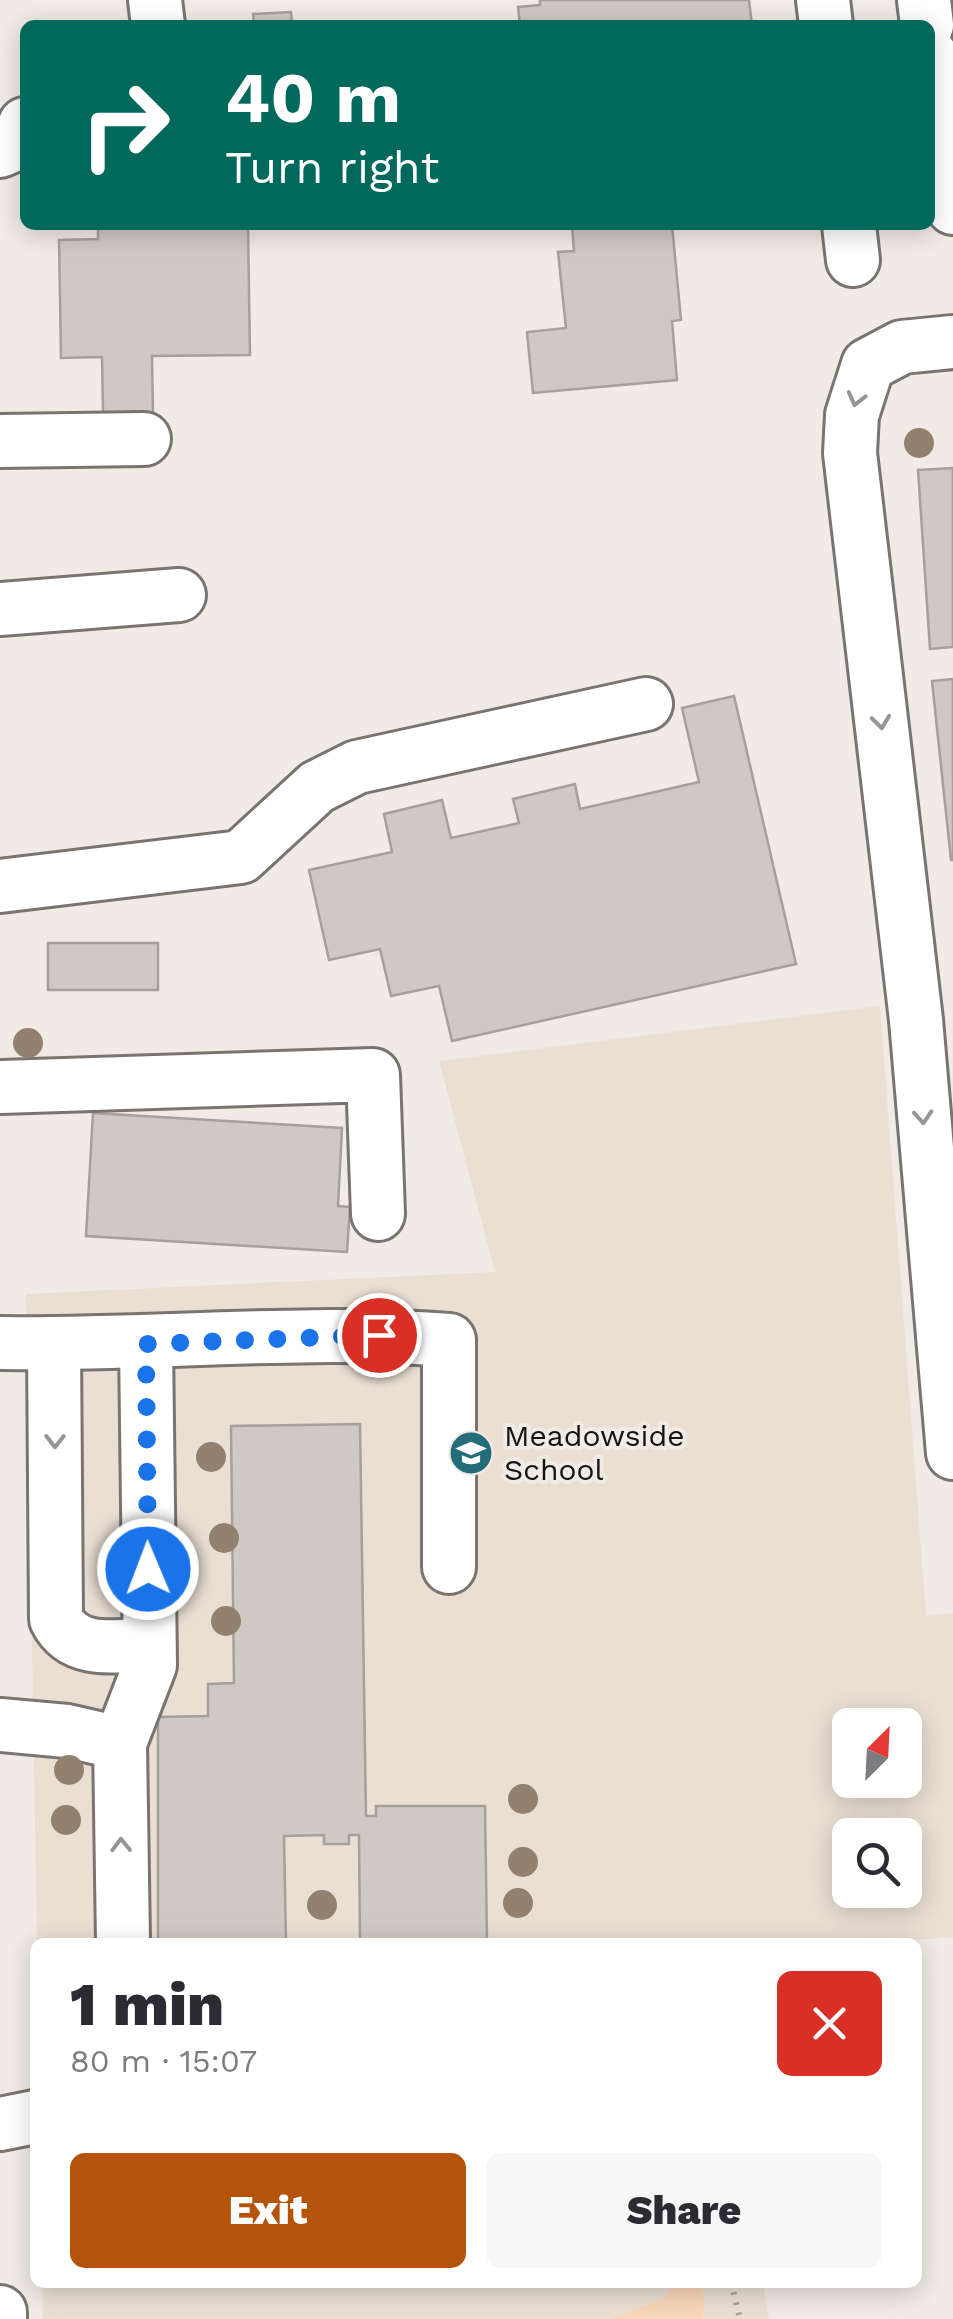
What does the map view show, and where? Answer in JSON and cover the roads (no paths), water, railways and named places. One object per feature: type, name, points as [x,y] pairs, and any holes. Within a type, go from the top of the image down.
[{"type":"lane","points":[[935,105],[944,198],[953,208]]},
{"type":"lane","points":[[953,342],[902,347],[868,365],[852,415],[850,453],[916,1020],[953,1453]]},
{"type":"lane","points":[[0,442],[144,440]]},
{"type":"lane","points":[[0,609],[179,595]]},
{"type":"lane","points":[[0,886],[241,856],[317,786],[356,767],[646,704]]},
{"type":"lane","points":[[0,1087],[373,1076],[378,1214]]},
{"type":"lane","points":[[0,1344],[146,1344],[379,1335],[450,1340],[449,1566]]},
{"type":"lane","points":[[54,1344],[56,1619],[73,1639],[96,1647],[149,1644]]},
{"type":"lane","points":[[123,1938],[120,1743],[150,1665],[146,1344]]},
{"type":"lane","points":[[0,1724],[67,1731],[120,1743]]},
{"type":"lane","points":[[0,2124],[30,2118]]},
{"type":"place","name":"Meadowside School","points":[[471,1453]]}]
